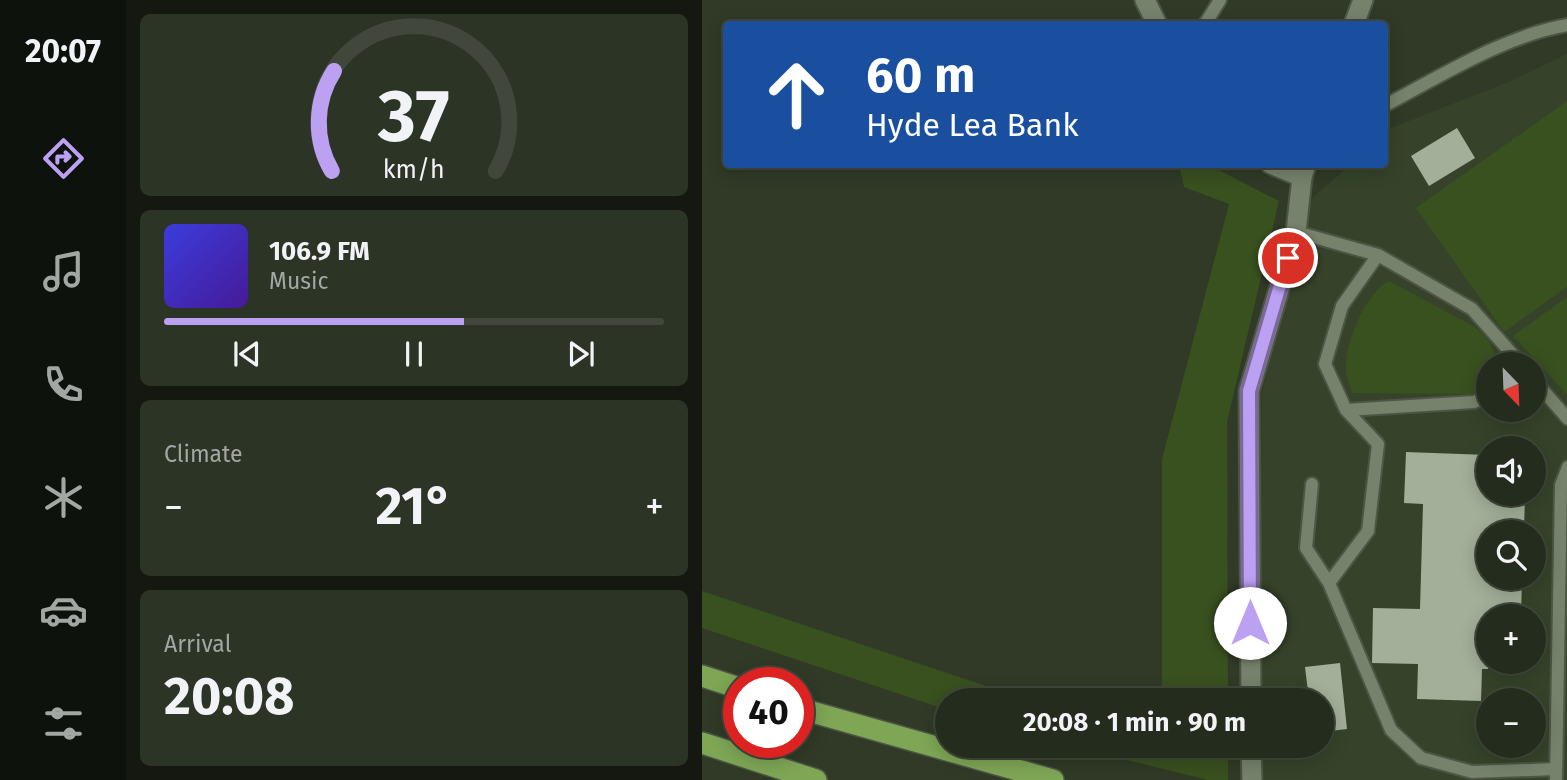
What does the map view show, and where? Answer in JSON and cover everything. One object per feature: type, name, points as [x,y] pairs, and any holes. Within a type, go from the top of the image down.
[{"type":"highway","points":[[702,676],[723,683]]},
{"type":"highway","points":[[814,713],[1053,780]]},
{"type":"highway","points":[[702,743],[816,780]]},
{"type":"street","points":[[1145,0],[1156,21]]},
{"type":"street","points":[[1355,21],[1363,0]]},
{"type":"street","points":[[1251,688],[1249,391],[1296,232],[1304,171]]},
{"type":"street","points":[[1251,758],[1252,780]]},
{"type":"lane","points":[[1207,21],[1220,0]]},
{"type":"lane","points":[[1388,104],[1477,57],[1546,29],[1567,25]]},
{"type":"lane","points":[[1296,232],[1378,255],[1472,309],[1510,352]]},
{"type":"lane","points":[[1329,583],[1368,531],[1378,444],[1346,410],[1325,364],[1342,306],[1378,255]]},
{"type":"lane","points":[[1546,394],[1567,419]]},
{"type":"lane","points":[[1346,410],[1476,401]]},
{"type":"lane","points":[[1312,484],[1306,548],[1329,583],[1392,730],[1421,758],[1473,772],[1556,775],[1561,485],[1567,467]]},
{"type":"shaded area","points":[[1567,54],[1567,780],[1257,780],[1258,758],[1334,758],[1334,688],[1258,688],[1262,392],[1310,200],[1347,168],[1388,168],[1388,131],[1508,82]]},
{"type":"green space","points":[[1567,101],[1567,287],[1504,332],[1416,208]]},
{"type":"green space","points":[[1215,168],[1279,201],[1227,422],[1228,688],[1162,688],[1162,459],[1229,204],[1184,187],[1180,169]]},
{"type":"green space","points":[[1389,281],[1475,327],[1484,335],[1494,352],[1476,352],[1476,393],[1352,393],[1346,372],[1348,349],[1364,308],[1380,287]]},
{"type":"green space","points":[[1567,297],[1567,395],[1546,372],[1546,352],[1528,352],[1513,336]]},
{"type":"green space","points":[[702,591],[992,688],[935,688],[935,706],[702,628]]},
{"type":"green space","points":[[1119,758],[1228,758],[1228,780],[1208,780]]},
{"type":"building","points":[[1457,128],[1475,158],[1429,186],[1411,156]]},
{"type":"building","points":[[1406,452],[1476,455],[1476,506],[1525,506],[1524,520],[1476,520],[1476,590],[1522,590],[1521,604],[1476,604],[1476,674],[1482,674],[1481,688],[1476,688],[1476,701],[1417,699],[1418,664],[1372,663],[1373,608],[1420,609],[1423,504],[1404,503]]},
{"type":"building","points":[[1340,663],[1347,729],[1334,731],[1334,688],[1308,688],[1305,667]]},
{"type":"route","points":[[1250,623],[1249,391],[1288,258]]}]
